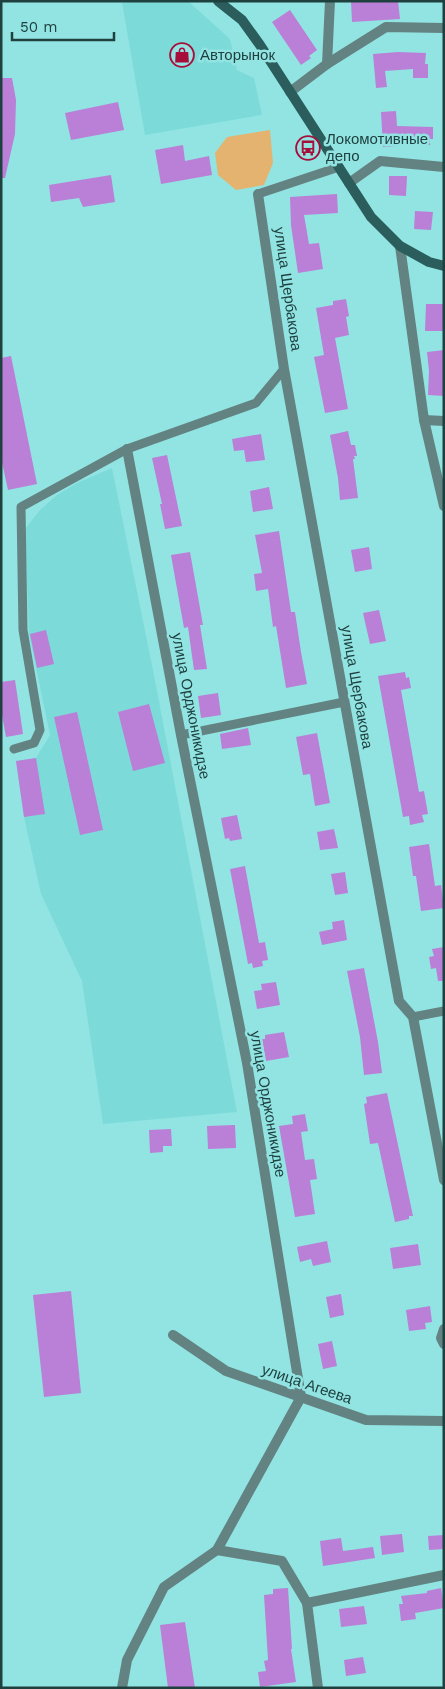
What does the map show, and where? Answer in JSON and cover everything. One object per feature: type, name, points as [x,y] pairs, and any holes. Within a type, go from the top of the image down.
[{"type":"main road","points":[[218,1],[242,20],[371,217],[400,246],[429,262],[444,266]]},
{"type":"street","points":[[327,64],[330,1]]},
{"type":"street","points":[[290,92],[327,64],[386,27],[444,28]]},
{"type":"street","points":[[349,183],[380,162],[444,166]]},
{"type":"street","name":"улица Щербакова","points":[[258,194],[284,369],[399,1001],[412,1017],[444,1180]]},
{"type":"street","points":[[400,246],[424,420],[444,506]]},
{"type":"street","points":[[424,420],[444,421]]},
{"type":"street","name":"улица Орджоникидзе","points":[[127,449],[181,735],[247,1063],[301,1397]]},
{"type":"street","points":[[444,1329],[440,1338],[444,1344]]},
{"type":"street","name":"улица Агеева","points":[[173,1335],[226,1371],[366,1420],[444,1421]]},
{"type":"street","points":[[122,1688],[127,1660],[164,1587],[218,1550],[301,1397]]},
{"type":"street","points":[[218,1550],[282,1561],[307,1603],[318,1688]]},
{"type":"street","points":[[307,1603],[444,1575]]},
{"type":"lane","points":[[258,194],[338,167]]},
{"type":"lane","points":[[14,748],[34,743],[40,730],[23,630],[21,507],[127,449],[256,403],[284,369]]},
{"type":"lane","points":[[181,735],[344,702]]},
{"type":"lane","points":[[412,1017],[444,1011]]},
{"type":"shaded area","name":"Авторынок","points":[[135,1],[188,1],[230,39],[237,70],[254,78],[262,115],[145,135],[122,3]]},
{"type":"shaded area","points":[[270,130],[273,163],[264,185],[236,190],[218,175],[215,153],[227,137]]},
{"type":"shaded area","points":[[112,468],[153,670],[237,1112],[103,1124],[82,981],[41,894],[24,817],[16,761],[36,758],[50,735],[29,634],[25,529],[40,510],[57,495],[77,483]]},
{"type":"building","points":[[351,1],[398,1],[400,19],[352,22]]},
{"type":"building","points":[[290,10],[317,50],[309,56],[311,58],[301,65],[272,22]]},
{"type":"building","points":[[398,52],[426,53],[425,64],[428,64],[428,78],[413,78],[413,69],[385,71],[387,87],[376,88],[373,54]]},
{"type":"building","points":[[1,78],[12,78],[16,100],[15,134],[5,178],[1,178]]},
{"type":"building","points":[[118,102],[124,130],[71,140],[65,113]]},
{"type":"building","points":[[396,111],[397,126],[433,127],[433,139],[430,139],[430,145],[398,144],[398,146],[383,147],[381,112]]},
{"type":"building","points":[[183,145],[185,161],[209,156],[212,175],[161,184],[155,150]]},
{"type":"building","points":[[111,175],[115,202],[83,207],[79,198],[51,202],[49,185]]},
{"type":"building","points":[[389,176],[407,176],[406,196],[389,195]]},
{"type":"building","points":[[337,194],[338,213],[304,215],[309,244],[319,243],[323,269],[298,273],[291,225],[290,197]]},
{"type":"building","points":[[415,211],[433,212],[431,230],[414,229]]},
{"type":"building","points":[[346,299],[349,316],[346,317],[349,335],[335,338],[348,409],[325,413],[314,357],[324,355],[316,308],[333,305],[333,301]]},
{"type":"building","points":[[426,304],[443,304],[443,331],[425,331]]},
{"type":"building","points":[[444,350],[444,396],[428,395],[429,371],[427,352]]},
{"type":"building","points":[[11,356],[37,484],[8,490],[1,458],[1,358]]},
{"type":"building","points":[[348,431],[351,445],[355,445],[357,456],[354,456],[355,459],[353,459],[358,498],[340,500],[330,435]]},
{"type":"building","points":[[261,434],[265,460],[246,462],[244,450],[234,451],[232,439]]},
{"type":"building","points":[[167,455],[182,526],[165,529],[160,504],[162,504],[152,458]]},
{"type":"building","points":[[269,487],[273,509],[253,512],[250,491]]},
{"type":"building","points":[[279,531],[291,612],[295,612],[307,684],[286,688],[276,626],[273,627],[268,589],[256,591],[254,574],[262,573],[255,535]]},
{"type":"building","points":[[369,547],[372,569],[355,572],[351,550]]},
{"type":"building","points":[[190,552],[203,625],[200,625],[207,669],[194,670],[188,627],[184,628],[171,555]]},
{"type":"building","points":[[379,610],[386,641],[370,644],[363,613]]},
{"type":"building","points":[[46,630],[54,664],[37,668],[30,634]]},
{"type":"building","points":[[405,672],[406,678],[409,677],[411,688],[401,690],[419,792],[424,791],[428,814],[422,815],[424,822],[410,825],[409,816],[403,817],[378,676]]},
{"type":"building","points":[[15,680],[23,734],[6,737],[1,709],[1,682]]},
{"type":"building","points":[[218,693],[221,715],[201,718],[198,696]]},
{"type":"building","points":[[149,704],[165,763],[133,771],[118,712]]},
{"type":"building","points":[[77,712],[103,830],[80,835],[54,717]]},
{"type":"building","points":[[248,728],[251,745],[222,749],[220,734]]},
{"type":"building","points":[[317,733],[330,803],[315,806],[310,774],[303,775],[296,737]]},
{"type":"building","points":[[36,758],[45,814],[24,817],[16,761]]},
{"type":"building","points":[[237,815],[242,839],[230,841],[229,838],[225,839],[221,818]]},
{"type":"building","points":[[334,829],[338,848],[320,850],[317,832]]},
{"type":"building","points":[[429,844],[435,886],[441,885],[444,908],[421,911],[416,876],[413,876],[409,847]]},
{"type":"building","points":[[245,866],[259,943],[265,942],[268,960],[262,961],[263,966],[253,968],[252,963],[248,964],[230,869]]},
{"type":"building","points":[[345,872],[348,893],[335,895],[331,874]]},
{"type":"building","points":[[344,920],[347,940],[322,945],[319,932],[333,929],[332,922]]},
{"type":"building","points":[[444,947],[444,981],[438,981],[436,968],[431,969],[429,957],[434,956],[432,949]]},
{"type":"building","points":[[364,968],[382,1073],[364,1075],[360,1037],[347,971]]},
{"type":"building","points":[[276,982],[280,1005],[257,1009],[254,991],[262,990],[261,984]]},
{"type":"building","points":[[284,1032],[289,1057],[266,1061],[262,1039],[265,1039],[265,1035]]},
{"type":"building","points":[[387,1093],[413,1216],[409,1216],[409,1219],[395,1222],[378,1143],[370,1144],[364,1104],[367,1103],[366,1097]]},
{"type":"building","points":[[305,1114],[308,1131],[301,1132],[305,1160],[314,1159],[317,1179],[310,1180],[315,1214],[295,1217],[279,1126],[293,1124],[292,1116]]},
{"type":"building","points":[[235,1125],[236,1148],[208,1149],[207,1126]]},
{"type":"building","points":[[171,1129],[172,1146],[163,1146],[163,1152],[150,1153],[149,1130]]},
{"type":"building","points":[[327,1241],[331,1262],[313,1266],[311,1259],[300,1262],[297,1247]]},
{"type":"building","points":[[418,1244],[421,1265],[393,1269],[390,1248]]},
{"type":"building","points":[[71,1291],[81,1393],[44,1397],[33,1295]]},
{"type":"building","points":[[341,1294],[344,1315],[330,1318],[326,1297]]},
{"type":"building","points":[[430,1306],[432,1322],[425,1323],[426,1329],[409,1331],[406,1310]]},
{"type":"building","points":[[332,1341],[337,1366],[323,1369],[318,1344]]},
{"type":"building","points":[[402,1534],[404,1552],[382,1555],[380,1536]]},
{"type":"building","points":[[444,1535],[444,1549],[429,1550],[428,1536]]},
{"type":"building","points":[[341,1538],[343,1551],[373,1547],[375,1558],[323,1566],[320,1541]]},
{"type":"building","points":[[288,1588],[291,1649],[296,1682],[260,1687],[258,1672],[266,1671],[264,1661],[268,1660],[264,1595],[273,1594],[273,1589]]},
{"type":"building","points":[[441,1588],[444,1608],[415,1613],[416,1619],[401,1621],[399,1604],[403,1604],[401,1596],[427,1593],[427,1591]]},
{"type":"building","points":[[364,1606],[367,1624],[341,1627],[339,1609]]},
{"type":"building","points":[[185,1622],[195,1688],[168,1688],[160,1625]]},
{"type":"building","points":[[363,1657],[366,1673],[346,1676],[344,1660]]},
{"type":"place","name":"Авторынок","points":[[182,55]]},
{"type":"place","name":"Локомотивные депо","points":[[308,148]]}]
